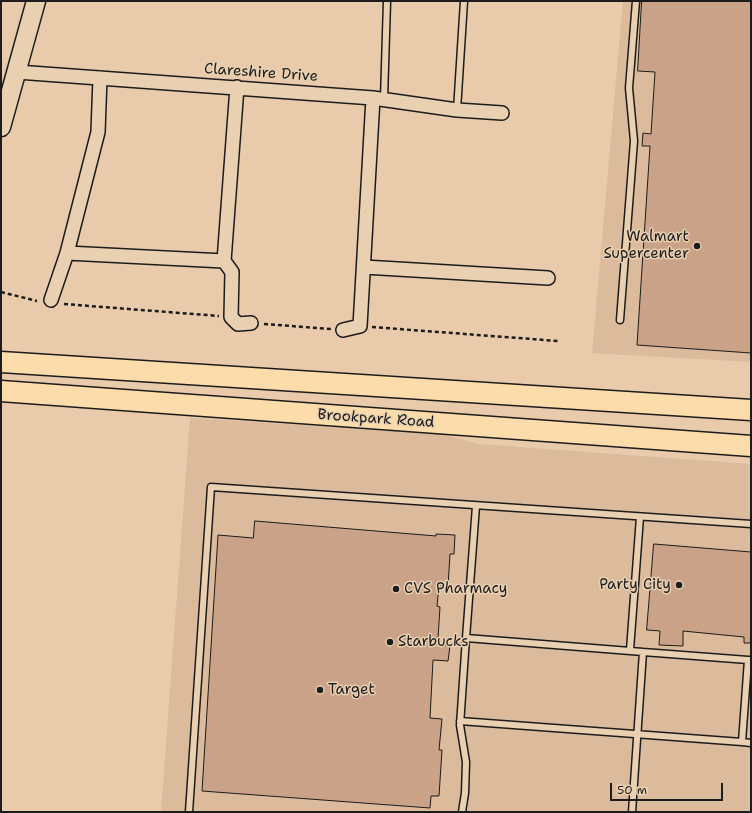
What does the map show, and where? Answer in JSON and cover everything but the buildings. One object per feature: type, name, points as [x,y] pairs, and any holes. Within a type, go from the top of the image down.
[{"type":"main road","points":[[1,362],[751,410]]},
{"type":"main road","name":"Brookpark Road","points":[[1,391],[751,446]]},
{"type":"street","points":[[1,127],[36,1]]},
{"type":"street","name":"Clareshire Drive","points":[[17,72],[238,87],[379,99],[457,110],[502,113]]},
{"type":"street","points":[[51,302],[67,253],[98,132],[100,78]]},
{"type":"street","points":[[238,87],[224,261],[232,272],[231,318],[238,324],[251,323]]},
{"type":"street","points":[[343,330],[360,326],[379,99]]},
{"type":"street","points":[[67,253],[224,261]]},
{"type":"street","points":[[364,267],[548,278]]},
{"type":"lane","points":[[379,99],[387,1]]},
{"type":"lane","points":[[457,110],[464,1]]},
{"type":"lane","points":[[620,320],[634,141],[629,88],[636,1]]},
{"type":"lane","points":[[189,812],[211,487],[751,524]]},
{"type":"lane","points":[[462,812],[465,793],[466,762],[460,721],[476,506]]},
{"type":"lane","points":[[630,650],[640,517]]},
{"type":"lane","points":[[466,638],[749,660],[742,742]]},
{"type":"lane","points":[[632,812],[643,652]]},
{"type":"lane","points":[[460,721],[751,743]]},
{"type":"path","points":[[1,292],[28,300],[231,318]]},
{"type":"path","points":[[251,323],[343,330]]},
{"type":"path","points":[[360,326],[558,341]]},
{"type":"shaded area","name":"Walmart Supercenter","points":[[623,1],[751,1],[751,362],[592,353]]},
{"type":"shaded area","points":[[190,418],[442,434],[479,444],[751,464],[751,812],[161,812]]},
{"type":"place","name":"Walmart Supercenter","points":[[697,246]]},
{"type":"place","name":"Party City","points":[[679,585]]},
{"type":"place","name":"CVS Pharmacy","points":[[396,589]]},
{"type":"place","name":"Starbucks","points":[[390,642]]},
{"type":"place","name":"Target","points":[[320,690]]}]
